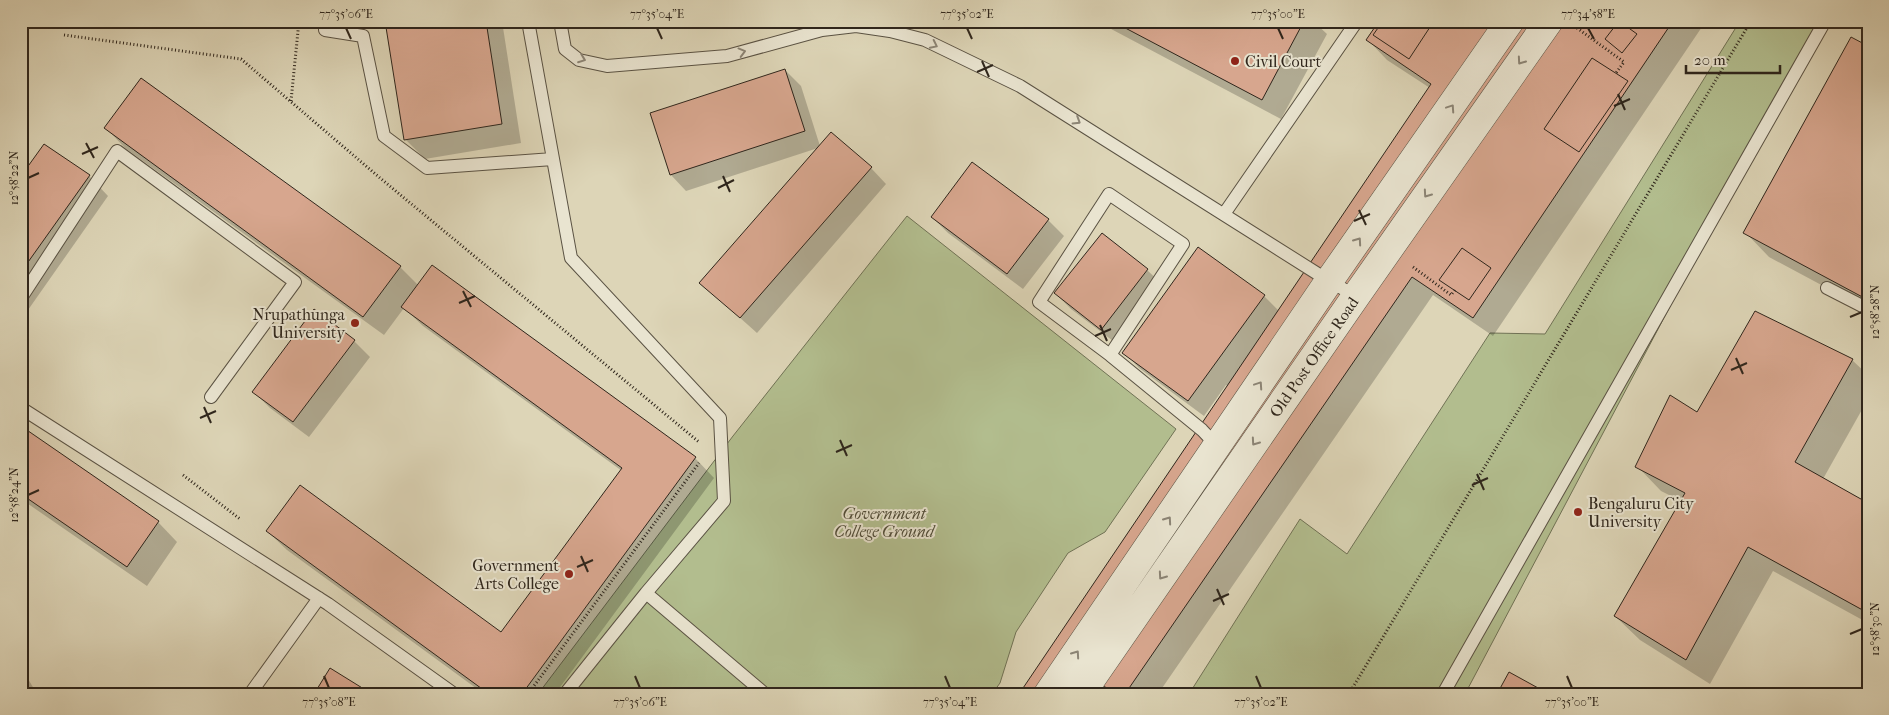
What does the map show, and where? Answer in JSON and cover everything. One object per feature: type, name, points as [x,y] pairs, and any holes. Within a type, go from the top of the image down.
[{"type":"street","name":"Old Post Office Road","points":[[1048,694],[1510,21]]},
{"type":"street","name":"Old Post Office Road","points":[[1091,690],[1389,249],[1561,23]]},
{"type":"lane","points":[[528,21],[572,258],[720,418],[724,501],[646,593],[565,694]]},
{"type":"lane","points":[[560,21],[564,49],[579,60],[608,66],[727,56],[822,30],[856,26],[890,31],[925,40],[1020,86],[1356,296]]},
{"type":"lane","points":[[1224,214],[1357,21]]},
{"type":"lane","points":[[1443,694],[1825,21]]},
{"type":"lane","points":[[325,30],[363,36],[384,136],[427,168],[553,159]]},
{"type":"lane","points":[[21,298],[117,151],[295,282],[211,397]]},
{"type":"lane","points":[[1110,355],[1183,244],[1109,194],[1039,302],[1110,355],[1202,430],[1218,447]]},
{"type":"lane","points":[[1827,288],[1868,309]]},
{"type":"lane","points":[[21,408],[319,598],[454,694]]},
{"type":"lane","points":[[646,593],[765,694]]},
{"type":"lane","points":[[250,694],[319,598]]},
{"type":"path","points":[[291,101],[299,21]]},
{"type":"path","points":[[1349,694],[1751,21]]},
{"type":"path","points":[[1561,23],[1624,62],[1616,73]]},
{"type":"path","points":[[64,36],[241,59],[380,178],[701,444]]},
{"type":"path","points":[[1389,249],[1451,295],[1455,290]]},
{"type":"path","points":[[528,694],[703,458]]},
{"type":"green space","points":[[1740,21],[1821,21],[1465,694],[1189,694],[1300,519],[1347,554],[1490,333],[1545,334]]},
{"type":"green space","name":"Government College Ground","points":[[907,216],[1176,429],[1105,532],[1068,553],[1016,632],[1000,683],[992,694],[538,694],[733,436]]},
{"type":"building","points":[[385,21],[486,21],[502,124],[404,140]]},
{"type":"building","name":"Civil Court","points":[[1112,21],[1304,21],[1262,100]]},
{"type":"building","points":[[1379,21],[1673,21],[1473,318],[1412,277],[1125,694],[1019,694],[1431,84],[1366,40]]},
{"type":"building","points":[[1383,21],[1434,21],[1409,59],[1373,35]]},
{"type":"building","points":[[1619,21],[1637,34],[1622,53],[1605,39]]},
{"type":"building","points":[[1851,37],[1868,46],[1868,300],[1743,233]]},
{"type":"building","points":[[1592,58],[1628,81],[1579,152],[1544,129]]},
{"type":"building","points":[[785,69],[805,131],[670,175],[650,113]]},
{"type":"building","points":[[141,78],[401,266],[363,317],[104,128]]},
{"type":"building","points":[[831,132],[872,167],[740,318],[699,283]]},
{"type":"building","points":[[44,144],[90,175],[21,272],[21,176]]},
{"type":"building","points":[[972,162],[1049,219],[1007,274],[931,217]]},
{"type":"building","points":[[1102,233],[1148,269],[1101,330],[1054,293]]},
{"type":"building","points":[[1198,247],[1265,295],[1188,401],[1122,353]]},
{"type":"building","points":[[1462,248],[1491,268],[1469,300],[1439,280]]},
{"type":"building","points":[[432,265],[696,457],[522,694],[489,694],[266,531],[300,485],[501,632],[622,468],[401,307]]},
{"type":"building","points":[[314,309],[355,340],[293,422],[252,392]]},
{"type":"building","points":[[1755,311],[1853,359],[1795,462],[1868,503],[1868,613],[1748,547],[1686,660],[1614,616],[1685,493],[1635,467],[1670,395],[1697,412]]},
{"type":"building","points":[[21,426],[159,521],[127,567],[21,494]]},
{"type":"building","points":[[330,668],[372,694],[314,694]]},
{"type":"building","points":[[1509,672],[1549,694],[1497,694]]},
{"type":"building","points":[[21,679],[30,694],[21,694]]},
{"type":"place","name":"Civil Court","points":[[1235,61]]},
{"type":"place","name":"Nrupathunga University","points":[[355,323]]},
{"type":"place","name":"Bengaluru City University","points":[[1578,512]]},
{"type":"place","name":"Government Arts College","points":[[569,574]]}]
